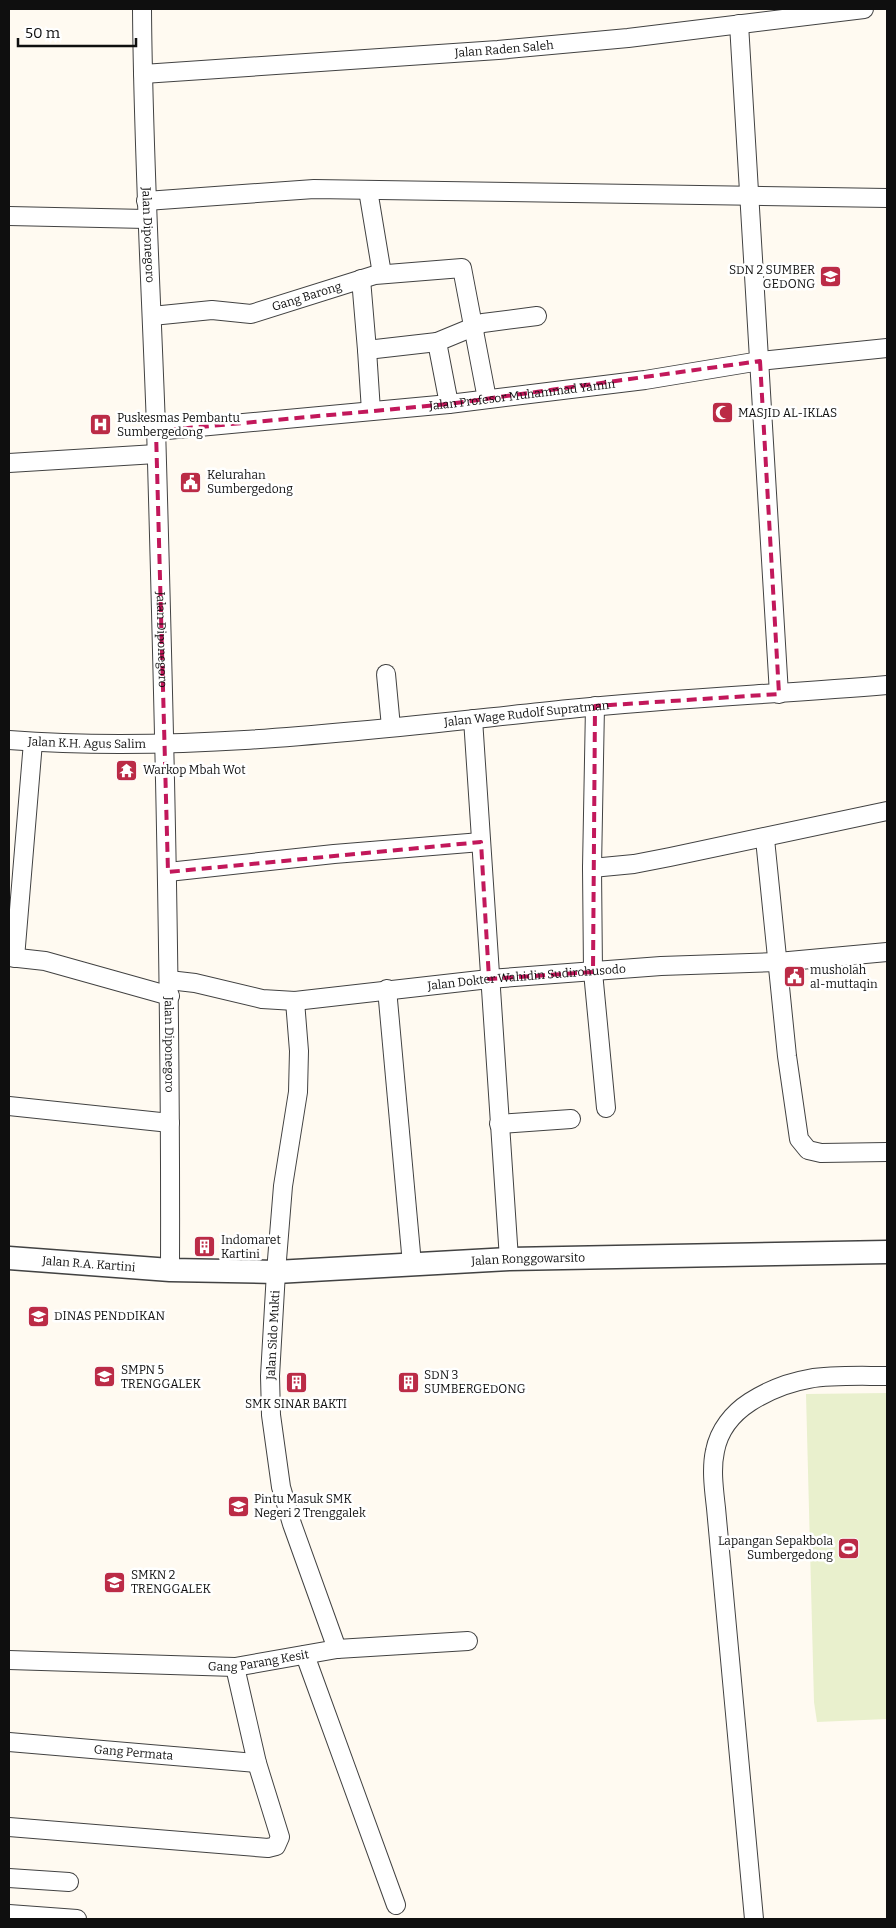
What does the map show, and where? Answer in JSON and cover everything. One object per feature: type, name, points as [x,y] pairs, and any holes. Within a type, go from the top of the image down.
[{"type":"street","name":"Jalan Diponegoro","points":[[142,9],[146,210],[156,432],[168,872],[170,1270]]},
{"type":"street","name":"Jalan Raden Saleh","points":[[143,74],[498,50],[864,9]]},
{"type":"street","points":[[739,24],[779,694]]},
{"type":"street","points":[[9,216],[146,210],[314,190],[887,198]]},
{"type":"street","points":[[368,190],[382,274]]},
{"type":"street","name":"Gang Barong","points":[[152,316],[212,310],[251,314],[382,274],[462,268],[472,326]]},
{"type":"street","points":[[361,279],[371,411]]},
{"type":"street","points":[[367,350],[437,342],[472,326],[537,316]]},
{"type":"street","points":[[472,326],[487,399]]},
{"type":"street","points":[[437,342],[449,404]]},
{"type":"street","name":"Jalan Profesor Muhammad Yamin","points":[[156,432],[449,404],[645,380],[760,361],[887,348]]},
{"type":"street","points":[[9,463],[156,454]]},
{"type":"street","points":[[386,674],[390,727]]},
{"type":"street","name":"Jalan Wage Rudolf Supratman","points":[[165,745],[390,727],[595,706],[887,685]]},
{"type":"street","points":[[595,706],[592,868],[593,972],[606,1108]]},
{"type":"street","points":[[473,719],[509,1259]]},
{"type":"street","name":"Jalan K.H. Agus Salim","points":[[9,740],[165,745]]},
{"type":"street","points":[[15,953],[33,742]]},
{"type":"street","points":[[592,868],[634,864],[765,839],[887,811]]},
{"type":"street","points":[[765,839],[796,1125],[803,1146],[808,1150],[821,1153],[887,1152]]},
{"type":"street","points":[[168,872],[334,854],[481,842]]},
{"type":"street","name":"Jalan Dokter Wahidin Sudirohusodo","points":[[15,953],[52,951],[170,988],[195,983],[262,999],[295,1001],[489,978],[662,966],[778,962],[887,952]]},
{"type":"street","points":[[387,989],[412,1264]]},
{"type":"street","name":"Jalan Sido Mukti","points":[[295,1001],[299,1050],[298,1092],[283,1186],[270,1376],[271,1415],[282,1487],[292,1524],[337,1649]]},
{"type":"street","points":[[9,1106],[170,1122]]},
{"type":"street","points":[[499,1124],[571,1119]]},
{"type":"street","name":"Jalan Ronggowarsito","points":[[170,1270],[276,1272],[509,1259],[887,1252]]},
{"type":"street","name":"Jalan R.A. Kartini","points":[[9,1258],[170,1270]]},
{"type":"street","points":[[754,1919],[713,1474],[715,1450],[724,1427],[740,1409],[786,1383],[828,1376],[887,1376]]},
{"type":"street","name":"Gang Parang Kesit","points":[[9,1660],[235,1667],[337,1649],[468,1641]]},
{"type":"street","points":[[305,1655],[396,1904]]},
{"type":"street","points":[[9,1826],[274,1847],[278,1844],[280,1837],[257,1763],[235,1667]]},
{"type":"street","name":"Gang Permata","points":[[9,1742],[257,1763]]},
{"type":"street","points":[[9,1878],[69,1882]]},
{"type":"street","points":[[9,1914],[77,1919]]},
{"type":"highlighted area","points":[[760,361],[779,694],[595,706],[593,972],[489,979],[481,842],[168,872],[156,431],[449,404]]},
{"type":"green space","name":"Lapangan Sepakbola Sumbergedong","points":[[887,1393],[887,1719],[817,1722],[814,1702],[806,1394]]},
{"type":"place","name":"SDN 2 SUMBER GEDONG","points":[[831,277]]},
{"type":"place","name":"MASJID AL-IKLAS","points":[[722,413]]},
{"type":"place","name":"Puskesmas Pembantu Sumbergedong","points":[[101,425]]},
{"type":"place","name":"Kelurahan Sumbergedong","points":[[191,482]]},
{"type":"place","name":"Warkop Mbah Wot","points":[[127,770]]},
{"type":"place","name":"musholah al-muttaqin","points":[[794,977]]},
{"type":"place","name":"Indomaret Kartini","points":[[205,1247]]},
{"type":"place","name":"DINAS PENDDIKAN","points":[[38,1316]]},
{"type":"place","name":"SMPN 5 TRENGGALEK","points":[[105,1377]]},
{"type":"place","name":"SDN 3 SUMBERGEDONG","points":[[408,1382]]},
{"type":"place","name":"SMK SINAR BAKTI","points":[[296,1383]]},
{"type":"place","name":"Pintu Masuk SMK Negeri 2 Trenggalek","points":[[238,1506]]},
{"type":"place","name":"Lapangan Sepakbola Sumbergedong","points":[[849,1548]]},
{"type":"place","name":"SMKN 2 TRENGGALEK","points":[[115,1582]]}]
